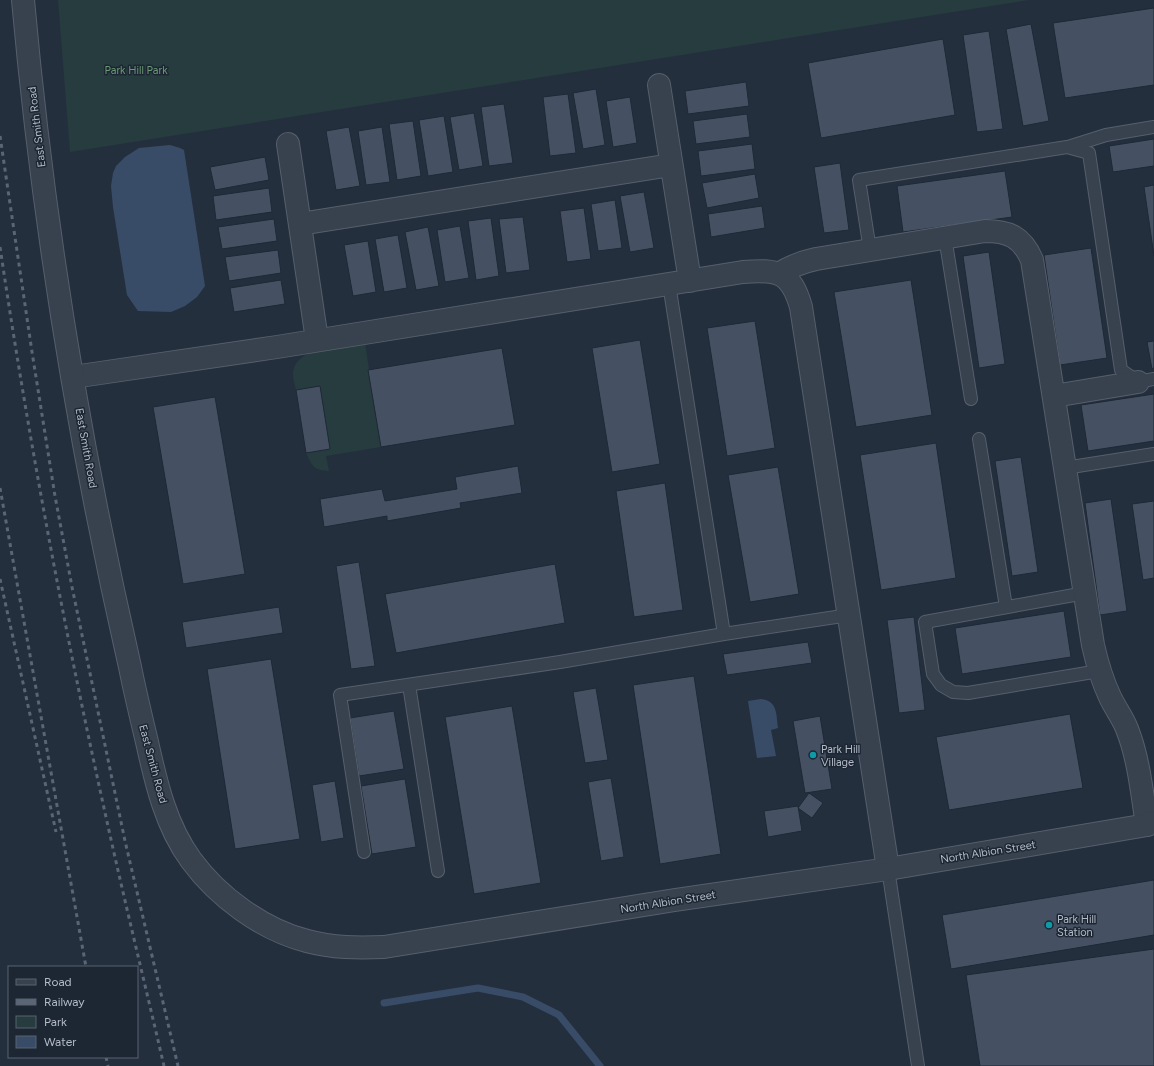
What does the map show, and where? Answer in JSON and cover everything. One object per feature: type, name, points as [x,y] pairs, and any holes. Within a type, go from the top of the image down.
[{"type":"street","name":"East Smith Road","points":[[23,0],[33,105],[73,377],[100,524],[124,642],[159,790],[175,836],[190,859],[206,879]]},
{"type":"street","points":[[659,85],[671,165],[680,282]]},
{"type":"street","points":[[288,144],[317,340]]},
{"type":"street","points":[[300,224],[671,165]]},
{"type":"street","points":[[779,274],[800,263],[816,259],[985,230],[1004,232],[1014,236],[1028,251],[1032,260],[1085,593],[1099,671],[1110,697],[1127,728],[1132,742],[1152,825]]},
{"type":"street","points":[[73,377],[680,282],[756,271],[779,274],[788,280],[794,287],[801,307],[850,615],[888,869]]},
{"type":"street","points":[[1054,396],[1146,381]]},
{"type":"street","name":"North Albion Street","points":[[206,879],[235,905],[260,921],[285,934],[317,943],[358,948],[384,947],[675,900],[888,869],[1152,825]]},
{"type":"lane","points":[[870,250],[859,180],[1067,147],[1106,135],[1154,128]]},
{"type":"lane","points":[[1067,147],[1089,153],[1121,370],[1146,381]]},
{"type":"lane","points":[[945,237],[971,399]]},
{"type":"lane","points":[[680,282],[724,634]]},
{"type":"lane","points":[[979,439],[1006,607]]},
{"type":"lane","points":[[1065,468],[1154,454]]},
{"type":"lane","points":[[1085,593],[925,622],[933,674],[941,685],[953,692],[968,693],[1099,671]]},
{"type":"lane","points":[[364,852],[340,695],[560,662],[724,634],[850,615]]},
{"type":"lane","points":[[409,685],[438,871]]},
{"type":"lane","points":[[888,869],[918,1066]]},
{"type":"green space","name":"Park Hill Park","points":[[58,0],[1029,0],[70,152]]},
{"type":"green space","points":[[365,343],[381,447],[326,456],[329,471],[317,469],[312,465],[306,453],[330,449],[320,386],[296,390],[293,375],[296,365],[302,358],[311,352],[333,347]]},
{"type":"water","points":[[170,145],[184,150],[205,286],[197,297],[185,306],[171,312],[138,311],[127,295],[113,207],[111,186],[113,173],[116,166],[125,157],[139,148]]},
{"type":"water","points":[[761,699],[771,702],[773,705],[776,713],[778,728],[771,730],[776,756],[757,758],[748,701]]},
{"type":"building","points":[[1154,8],[1154,85],[1065,98],[1053,23]]},
{"type":"building","points":[[1031,24],[1049,121],[1023,126],[1006,29]]},
{"type":"building","points":[[989,31],[1003,129],[977,132],[963,35]]},
{"type":"building","points":[[943,39],[955,115],[821,138],[808,63]]},
{"type":"building","points":[[746,82],[749,106],[688,114],[685,91]]},
{"type":"building","points":[[596,89],[605,145],[583,149],[573,93]]},
{"type":"building","points":[[568,94],[576,153],[550,156],[543,97]]},
{"type":"building","points":[[630,97],[637,143],[613,147],[606,101]]},
{"type":"building","points":[[504,104],[513,163],[489,166],[481,107]]},
{"type":"building","points":[[474,113],[483,166],[459,170],[450,117]]},
{"type":"building","points":[[747,114],[750,137],[696,144],[693,121]]},
{"type":"building","points":[[444,116],[453,172],[428,176],[419,120]]},
{"type":"building","points":[[413,121],[421,176],[397,180],[389,124]]},
{"type":"building","points":[[349,127],[360,186],[336,190],[326,131]]},
{"type":"building","points":[[382,127],[390,182],[366,185],[358,131]]},
{"type":"building","points":[[1154,139],[1154,166],[1113,172],[1109,146]]},
{"type":"building","points":[[752,144],[755,169],[701,176],[698,151]]},
{"type":"building","points":[[265,157],[269,180],[215,190],[210,167]]},
{"type":"building","points":[[840,163],[849,230],[824,233],[814,167]]},
{"type":"building","points":[[1005,171],[1012,217],[903,232],[897,186]]},
{"type":"building","points":[[755,174],[759,198],[707,208],[702,183]]},
{"type":"building","points":[[1154,185],[1154,256],[1144,187]]},
{"type":"building","points":[[269,188],[272,212],[216,220],[213,196]]},
{"type":"building","points":[[644,192],[654,248],[630,252],[620,196]]},
{"type":"building","points":[[615,200],[622,248],[598,251],[591,204]]},
{"type":"building","points":[[762,206],[765,228],[711,237],[708,214]]},
{"type":"building","points":[[584,208],[591,259],[567,262],[560,211]]},
{"type":"building","points":[[523,217],[530,270],[506,273],[499,219]]},
{"type":"building","points":[[491,218],[499,276],[476,280],[468,221]]},
{"type":"building","points":[[274,219],[277,241],[222,249],[218,227]]},
{"type":"building","points":[[460,226],[469,278],[445,282],[437,230]]},
{"type":"building","points":[[428,227],[439,286],[416,290],[405,232]]},
{"type":"building","points":[[398,235],[407,288],[384,292],[375,239]]},
{"type":"building","points":[[368,241],[376,292],[353,296],[344,245]]},
{"type":"building","points":[[1091,248],[1107,358],[1060,365],[1044,255]]},
{"type":"building","points":[[278,250],[281,273],[229,281],[225,257]]},
{"type":"building","points":[[989,252],[1005,364],[979,368],[963,256]]},
{"type":"building","points":[[281,280],[285,304],[234,312],[230,288]]},
{"type":"building","points":[[911,280],[932,415],[856,427],[834,292]]},
{"type":"building","points":[[755,321],[775,448],[727,456],[707,328]]},
{"type":"building","points":[[640,340],[660,464],[612,472],[592,348]]},
{"type":"building","points":[[1154,341],[1154,368],[1152,369],[1147,342]]},
{"type":"building","points":[[502,348],[515,425],[381,447],[368,370]]},
{"type":"building","points":[[320,386],[330,449],[306,453],[296,390]]},
{"type":"building","points":[[1154,394],[1154,441],[1088,451],[1081,405]]},
{"type":"building","points":[[215,397],[245,574],[183,584],[153,407]]},
{"type":"building","points":[[936,443],[956,578],[881,590],[860,455]]},
{"type":"building","points":[[1021,457],[1038,572],[1012,576],[995,461]]},
{"type":"building","points":[[518,466],[522,493],[460,503],[461,508],[387,521],[387,516],[324,527],[320,499],[382,489],[385,501],[457,489],[455,477]]},
{"type":"building","points":[[778,467],[799,594],[750,602],[728,475]]},
{"type":"building","points":[[665,483],[683,610],[634,617],[616,491]]},
{"type":"building","points":[[1111,499],[1127,611],[1100,615],[1085,503]]},
{"type":"building","points":[[1154,501],[1154,578],[1143,580],[1132,504]]},
{"type":"building","points":[[359,562],[375,666],[351,669],[336,566]]},
{"type":"building","points":[[555,564],[565,623],[396,653],[385,594]]},
{"type":"building","points":[[279,607],[283,633],[186,648],[182,622]]},
{"type":"building","points":[[1064,611],[1071,657],[962,674],[955,628]]},
{"type":"building","points":[[914,617],[925,710],[899,713],[887,620]]},
{"type":"building","points":[[808,642],[812,663],[727,675],[723,654]]},
{"type":"building","points":[[271,659],[300,839],[235,849],[207,669]]},
{"type":"building","points":[[694,676],[721,854],[660,864],[633,685]]},
{"type":"building","points":[[596,688],[608,760],[585,763],[573,692]]},
{"type":"building","points":[[512,706],[541,883],[474,894],[445,717]]},
{"type":"building","points":[[394,711],[404,769],[359,776],[350,718]]},
{"type":"building","points":[[1070,714],[1083,788],[949,810],[936,737]]},
{"type":"building","name":"Park Hill Village","points":[[820,716],[832,789],[805,793],[793,721]]},
{"type":"building","points":[[611,778],[624,857],[601,861],[588,782]]},
{"type":"building","points":[[405,779],[416,847],[372,854],[361,786]]},
{"type":"building","points":[[335,781],[344,838],[321,842],[312,785]]},
{"type":"building","points":[[809,793],[823,803],[812,818],[798,808]]},
{"type":"building","points":[[798,806],[802,831],[768,837],[764,811]]},
{"type":"building","name":"Park Hill Station","points":[[1154,880],[1154,935],[951,969],[942,915]]},
{"type":"building","points":[[1154,949],[1154,1066],[980,1066],[966,975]]},
{"type":"waterway","points":[[384,1003],[478,988],[523,997],[559,1015],[600,1066]]},
{"type":"railway","points":[[0,136],[32,352],[55,496],[72,587],[125,841],[178,1066]]},
{"type":"railway","points":[[0,247],[34,458],[74,669],[111,841],[164,1066]]},
{"type":"railway","points":[[0,488],[86,966]]},
{"type":"railway","points":[[0,579],[56,832]]},
{"type":"railway","points":[[106,1058],[108,1066]]},
{"type":"place","name":"Park Hill Village","points":[[813,755]]},
{"type":"place","name":"Park Hill Station","points":[[1049,925]]}]
